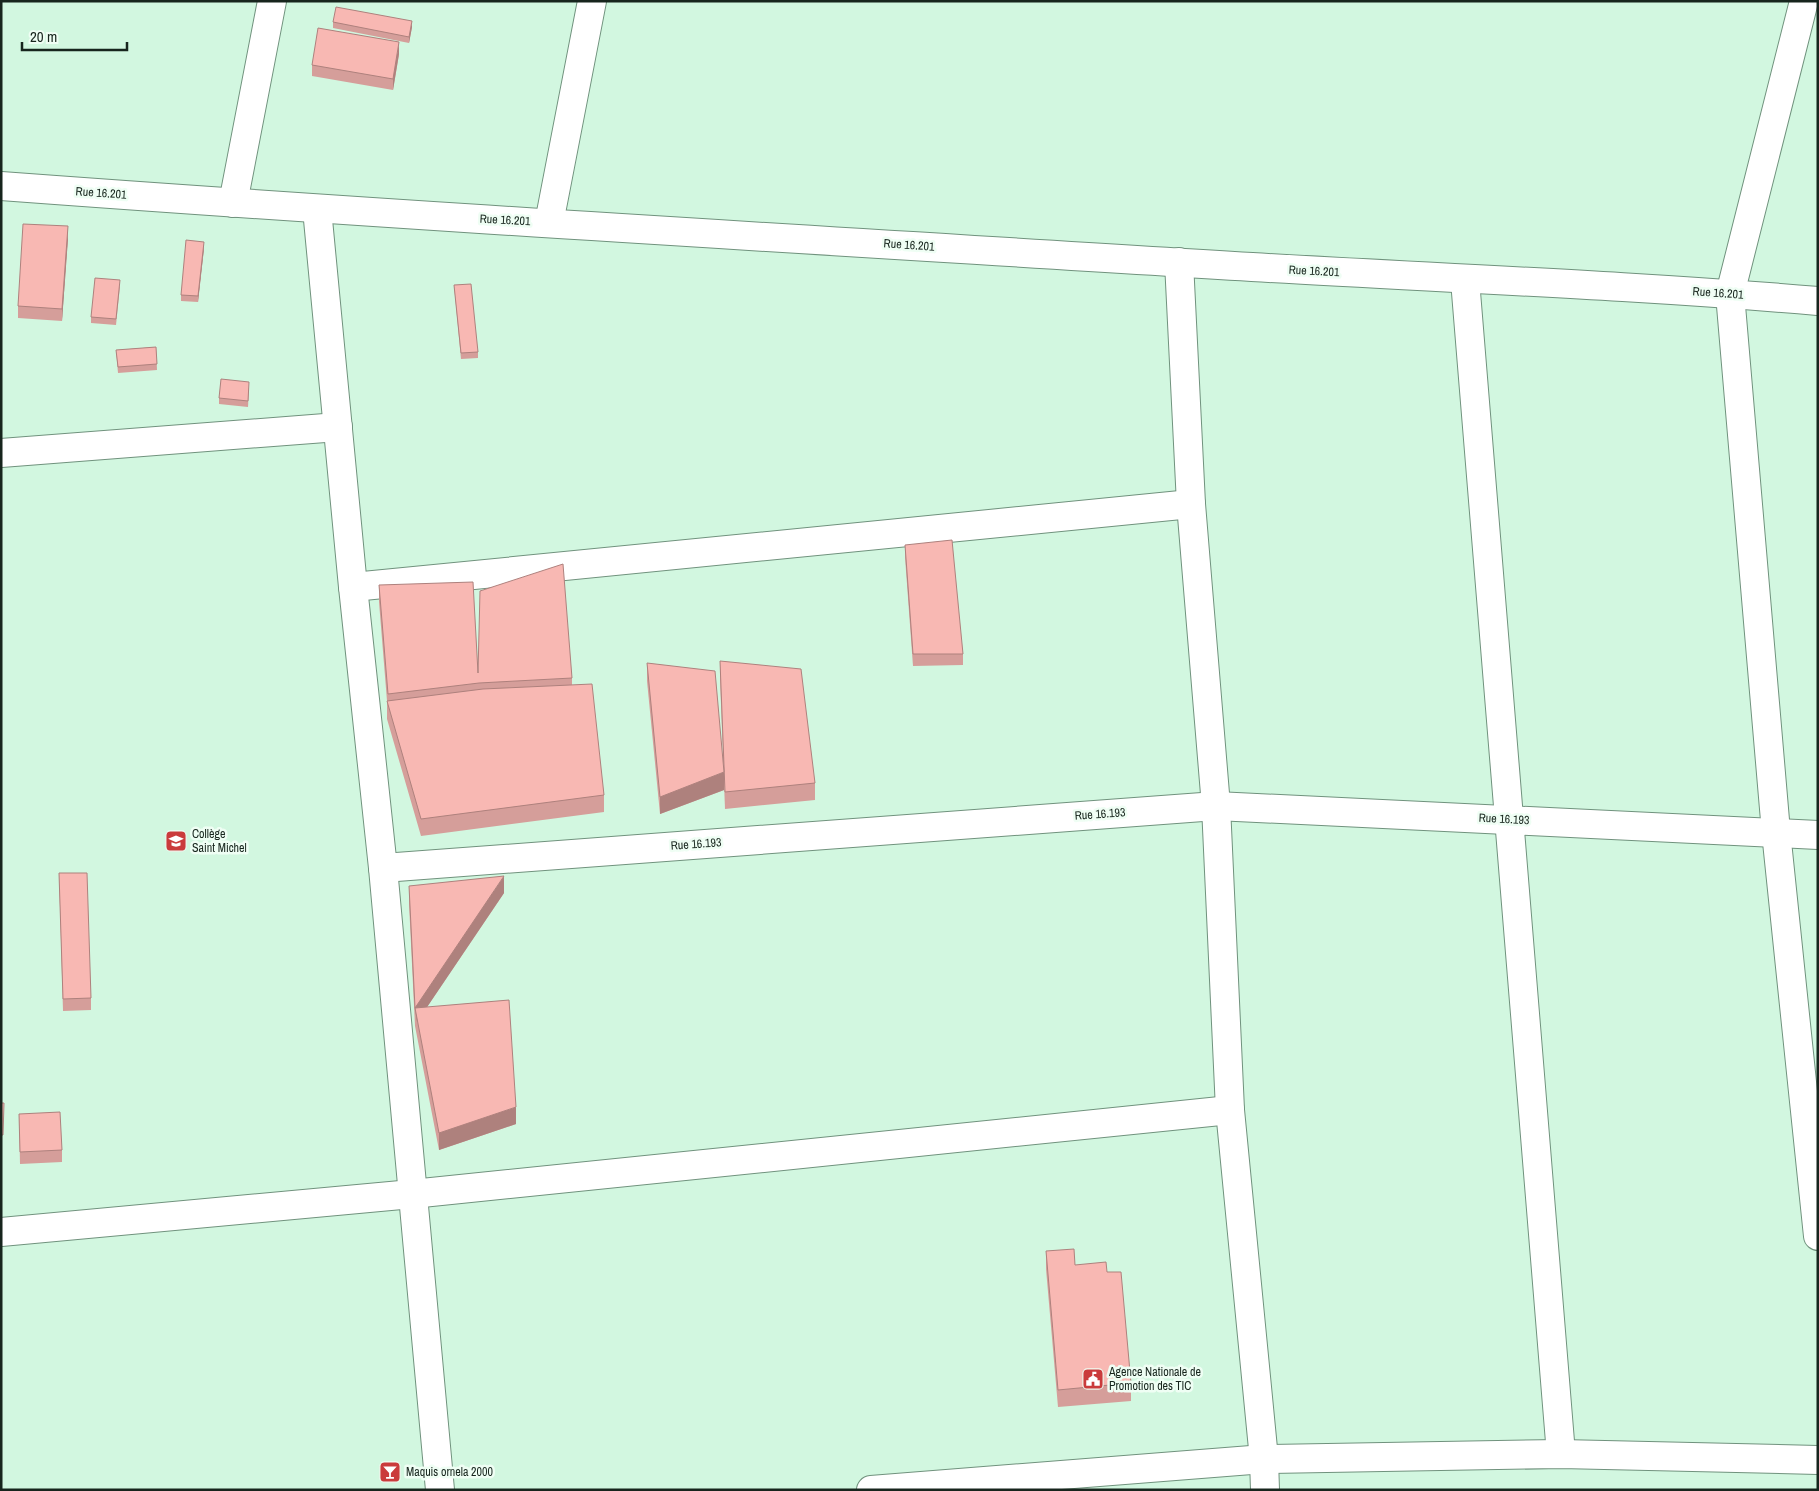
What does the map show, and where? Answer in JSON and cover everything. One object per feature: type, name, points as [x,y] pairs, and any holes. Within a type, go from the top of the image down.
[{"type":"street","points":[[233,203],[272,1]]},
{"type":"street","points":[[549,223],[592,1]]},
{"type":"street","points":[[1804,1],[1730,294],[1776,832],[1818,1236]]},
{"type":"street","name":"Rue 16.201","points":[[1,186],[233,203],[1464,280],[1730,294],[1818,301]]},
{"type":"street","points":[[318,208],[338,427],[383,868],[440,1490]]},
{"type":"street","points":[[1179,262],[1191,504],[1216,806],[1230,1110],[1264,1459],[1265,1490]]},
{"type":"street","points":[[1464,280],[1561,1454]]},
{"type":"street","points":[[1,453],[338,427]]},
{"type":"street","points":[[354,587],[1191,504]]},
{"type":"street","name":"Rue 16.193","points":[[383,868],[1216,806],[1818,835]]},
{"type":"street","points":[[1,1232],[412,1194],[1230,1110]]},
{"type":"street","points":[[872,1490],[1264,1459],[1561,1454],[1818,1460]]},
{"type":"building","points":[[336,7],[412,21],[409,37],[333,22]]},
{"type":"building","points":[[318,28],[399,42],[393,79],[312,65]]},
{"type":"building","points":[[23,224],[68,226],[62,309],[18,306]]},
{"type":"building","points":[[186,240],[204,242],[198,296],[181,295]]},
{"type":"building","points":[[95,278],[120,280],[116,319],[91,317]]},
{"type":"building","points":[[471,284],[478,352],[461,353],[454,285]]},
{"type":"building","points":[[156,347],[157,364],[118,367],[116,350]]},
{"type":"building","points":[[221,379],[249,382],[248,401],[219,398]]},
{"type":"building","points":[[952,540],[963,654],[913,654],[905,545]]},
{"type":"building","points":[[563,564],[572,678],[479,683],[388,694],[379,585],[473,582],[478,673],[480,591]]},
{"type":"building","points":[[720,661],[801,669],[815,783],[725,792]]},
{"type":"building","points":[[647,663],[715,671],[724,772],[660,797]]},
{"type":"building","points":[[592,684],[604,795],[421,819],[387,701],[483,689]]},
{"type":"building","points":[[59,873],[87,873],[91,998],[63,999]]},
{"type":"building","points":[[504,876],[415,1008],[409,886]]},
{"type":"building","points":[[509,1000],[516,1107],[439,1133],[415,1008]]},
{"type":"building","points":[[1,1103],[4,1103],[3,1135],[1,1135]]},
{"type":"building","points":[[60,1112],[62,1150],[20,1152],[19,1114]]},
{"type":"building","points":[[1074,1249],[1075,1265],[1106,1262],[1107,1272],[1121,1272],[1131,1383],[1058,1390],[1046,1251]]},
{"type":"place","name":"Collège Saint Michel","points":[[176,841]]},
{"type":"place","name":"Agence Nationale de Promotion des TIC","points":[[1093,1379]]},
{"type":"place","name":"Maquis ornela 2000","points":[[390,1472]]}]
